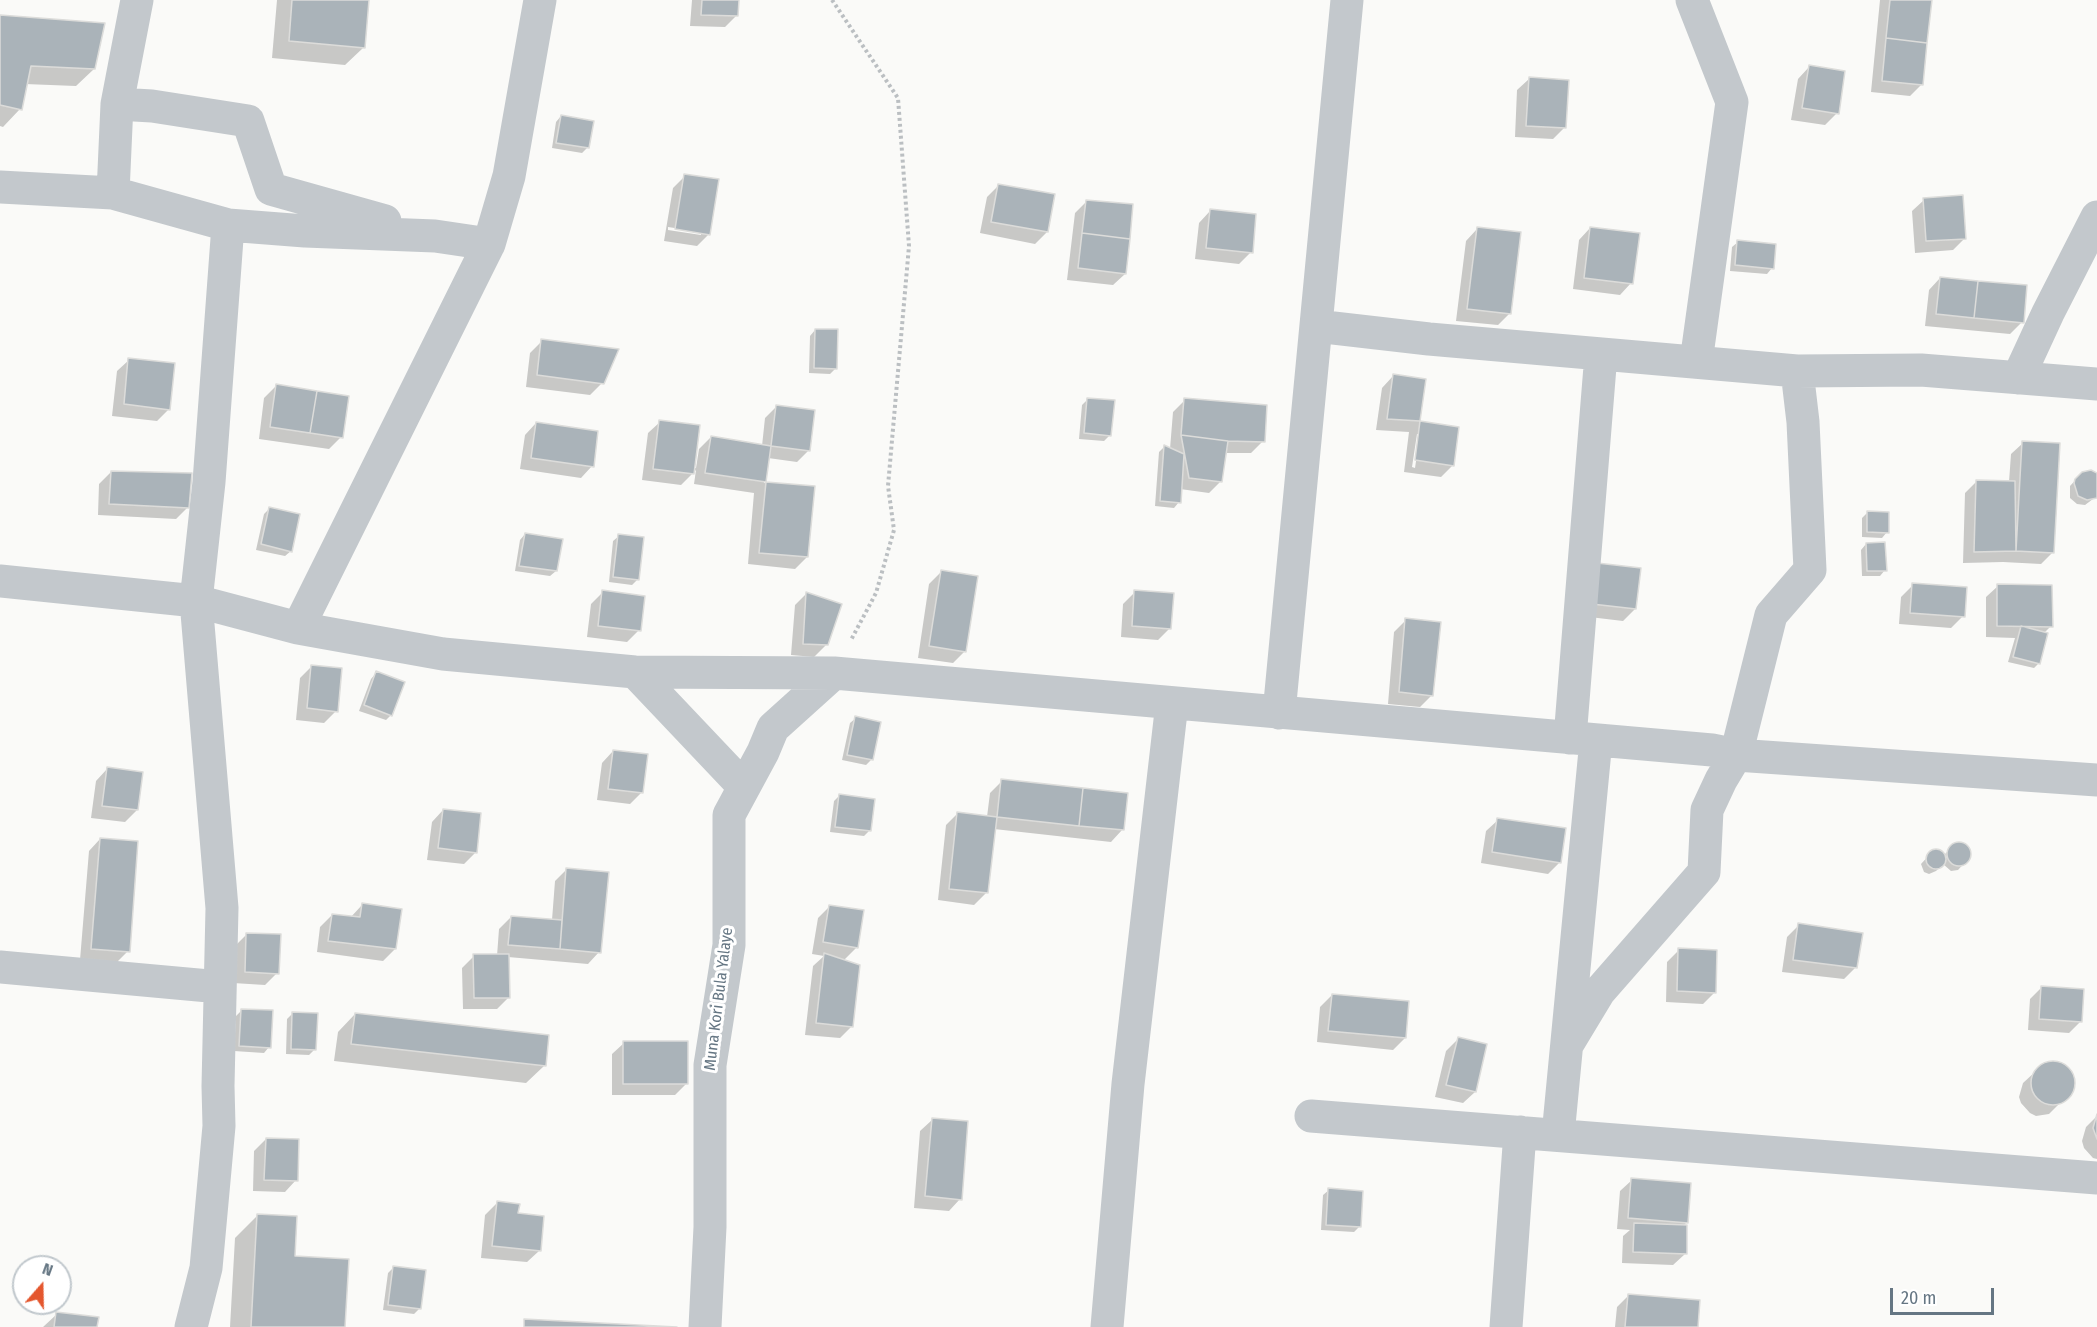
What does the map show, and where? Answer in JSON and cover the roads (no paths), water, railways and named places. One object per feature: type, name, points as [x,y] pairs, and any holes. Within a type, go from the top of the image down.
[{"type":"street","points":[[113,193],[117,104],[137,0]]},
{"type":"street","points":[[298,628],[489,244],[509,176],[540,0]]},
{"type":"street","points":[[1279,712],[1347,0]]},
{"type":"street","points":[[1692,0],[1732,102],[1696,362]]},
{"type":"street","points":[[117,104],[152,106],[248,121],[272,189],[435,236]]},
{"type":"street","points":[[0,187],[113,193],[228,225],[305,231],[435,236],[489,244]]},
{"type":"street","points":[[2018,378],[2097,217]]},
{"type":"street","points":[[191,1327],[206,1268],[219,1126],[222,908],[196,601],[209,482],[228,225]]},
{"type":"street","points":[[1316,326],[1429,339],[1797,371],[1921,370],[2097,384]]},
{"type":"street","points":[[1558,1135],[1567,1045],[1601,354]]},
{"type":"street","points":[[1567,1045],[1599,992],[1704,872],[1707,810],[1721,780],[1737,755],[1771,615],[1810,570],[1803,422],[1797,371]]},
{"type":"street","points":[[0,581],[196,601],[298,628],[443,654],[635,672],[834,673],[1712,750],[1737,755],[2097,780]]},
{"type":"street","points":[[635,672],[744,787]]},
{"type":"street","name":"Muna Kori Bula Yalaye","points":[[705,1327],[710,1227],[710,1065],[729,945],[729,815],[763,752],[772,728],[834,673]]},
{"type":"street","points":[[1107,1327],[1128,1084],[1172,702]]},
{"type":"street","points":[[0,967],[220,987]]},
{"type":"street","points":[[1311,1116],[2097,1178]]},
{"type":"street","points":[[1506,1327],[1520,1132]]}]
